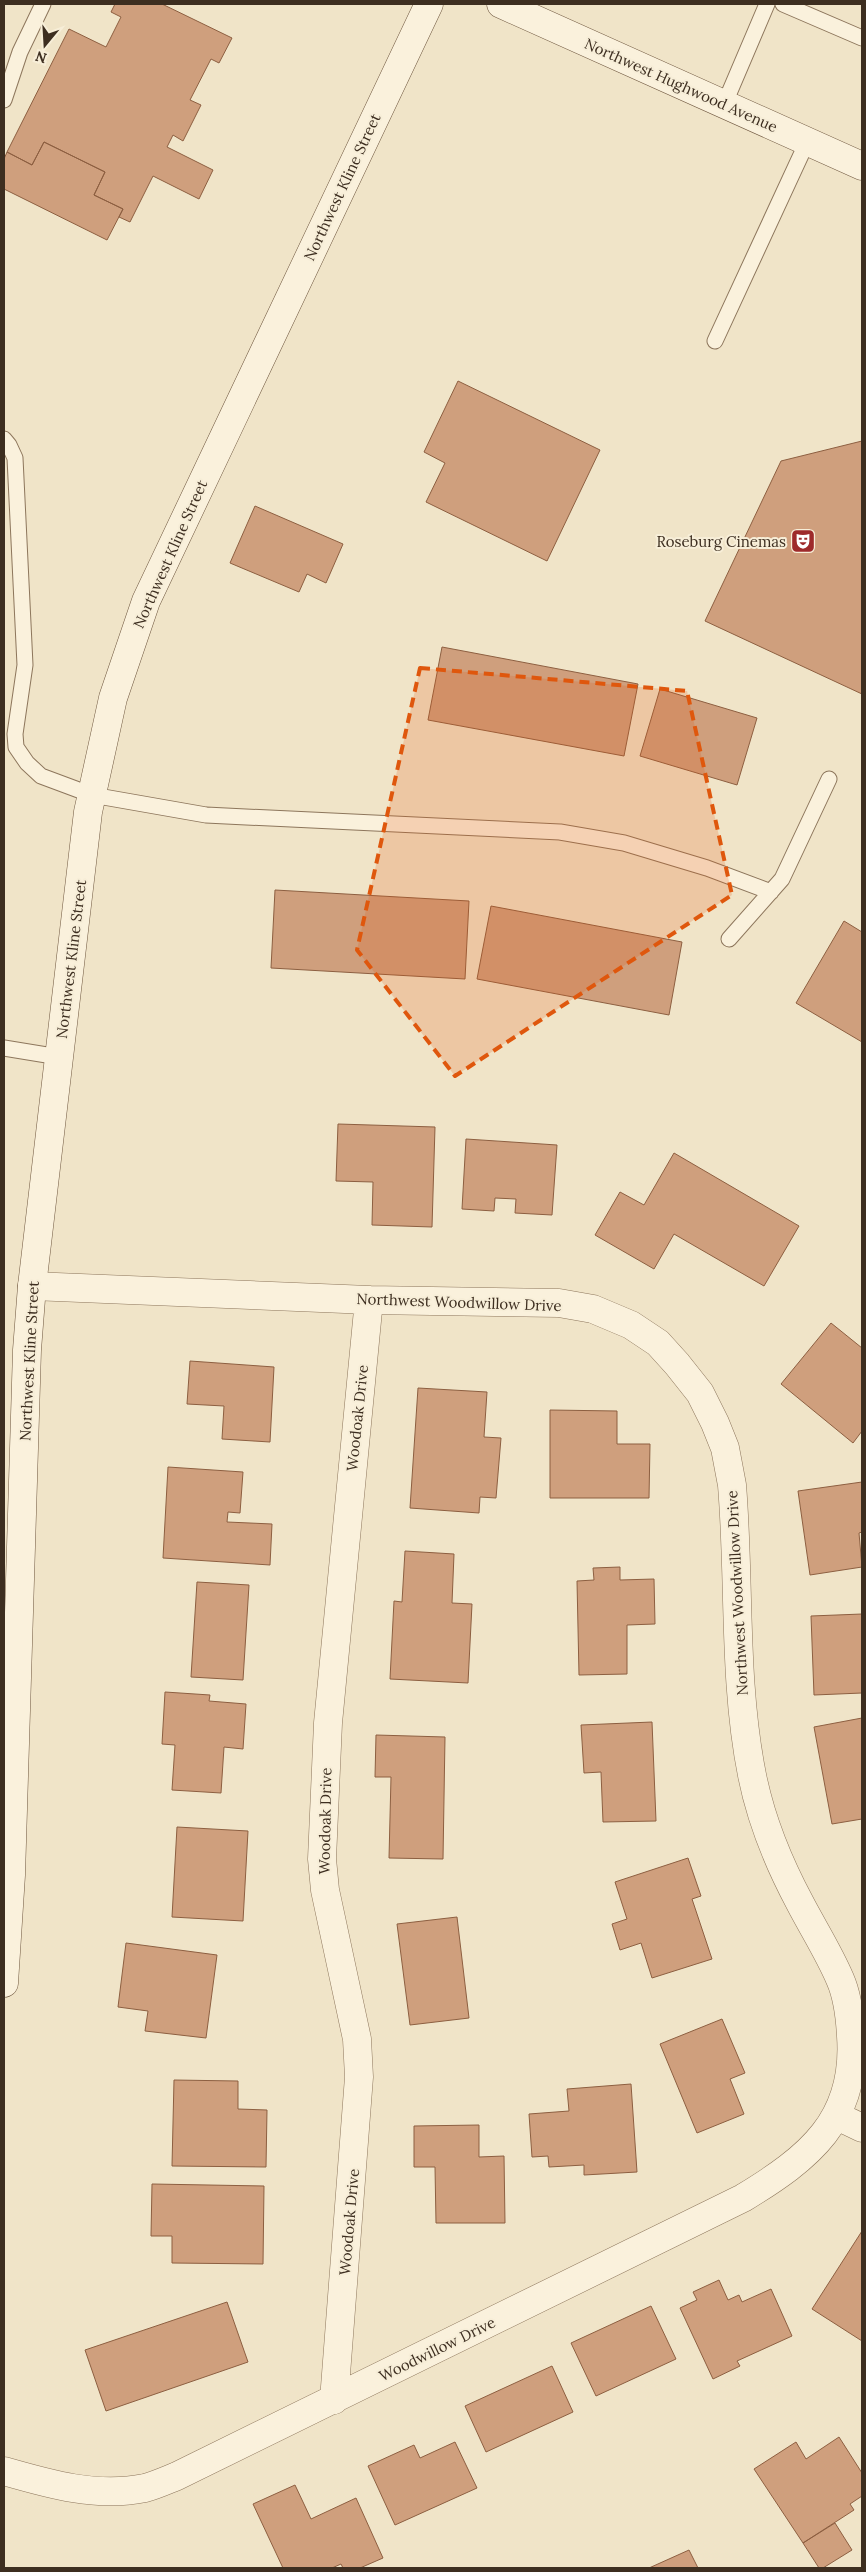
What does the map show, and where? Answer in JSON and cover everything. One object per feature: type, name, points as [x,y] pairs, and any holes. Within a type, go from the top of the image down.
[{"type":"street","name":"Northwest Kline Street","points":[[4,1984],[11,1875],[12,1544],[32,1286],[92,795],[113,698],[146,601],[429,4]]},
{"type":"street","name":"Northwest Hughwood Avenue","points":[[501,4],[862,166]]},
{"type":"street","name":"Northwest Woodwillow Drive","points":[[32,1286],[369,1300],[559,1303],[594,1309],[631,1325],[658,1343],[700,1393],[725,1448],[732,1485],[744,1732],[762,1816],[779,1861],[841,1980],[850,2013],[852,2048],[849,2088],[837,2116]]},
{"type":"street","name":"Woodoak Drive","points":[[334,2400],[360,2077],[357,2038],[325,1890],[322,1859],[328,1723],[369,1300]]},
{"type":"street","points":[[837,2116],[862,2128]]},
{"type":"street","name":"Woodwillow Drive","points":[[4,2471],[48,2484],[111,2492],[146,2488],[177,2476],[743,2198],[777,2178],[810,2152],[837,2116]]},
{"type":"lane","points":[[4,100],[20,52],[43,4]]},
{"type":"lane","points":[[724,105],[767,4]]},
{"type":"lane","points":[[783,4],[862,37]]},
{"type":"lane","points":[[715,341],[807,142]]},
{"type":"lane","points":[[4,439],[15,458],[25,665],[10,734],[27,763],[41,776],[92,795],[206,814],[560,832],[633,846],[708,868],[771,892]]},
{"type":"lane","points":[[729,939],[782,879],[829,779]]},
{"type":"lane","points":[[4,1048],[59,1057]]},
{"type":"highlighted area","points":[[420,668],[687,691],[732,895],[455,1076],[357,950]]},
{"type":"building","points":[[115,4],[162,4],[232,38],[219,63],[211,59],[190,100],[201,105],[183,141],[173,135],[167,147],[213,170],[199,199],[153,176],[130,222],[119,217],[123,209],[94,195],[105,172],[44,142],[32,165],[7,152],[69,29],[106,47],[121,17],[111,12]]},
{"type":"building","points":[[44,142],[105,172],[94,195],[123,209],[107,240],[4,189],[4,159],[7,152],[32,165]]},
{"type":"building","points":[[458,381],[600,450],[547,561],[426,502],[445,463],[424,452]]},
{"type":"building","name":"Roseburg Cinemas","points":[[862,441],[862,694],[705,621],[781,461]]},
{"type":"building","points":[[255,506],[343,544],[326,583],[307,574],[299,592],[230,563]]},
{"type":"building","points":[[442,647],[638,684],[624,756],[428,720]]},
{"type":"building","points":[[660,689],[757,718],[737,785],[640,756]]},
{"type":"building","points":[[275,890],[469,901],[465,979],[271,968]]},
{"type":"building","points":[[491,906],[682,942],[669,1015],[477,979]]},
{"type":"building","points":[[844,921],[862,932],[862,1042],[796,1003]]},
{"type":"building","points":[[338,1124],[435,1127],[432,1227],[372,1225],[373,1182],[336,1181]]},
{"type":"building","points":[[466,1139],[557,1145],[552,1215],[515,1213],[516,1199],[495,1198],[494,1211],[462,1209]]},
{"type":"building","points":[[674,1153],[799,1226],[764,1286],[674,1234],[654,1269],[595,1235],[620,1192],[644,1205]]},
{"type":"building","points":[[831,1323],[862,1348],[862,1431],[853,1443],[781,1384]]},
{"type":"building","points":[[190,1361],[274,1367],[270,1442],[222,1439],[224,1406],[187,1404]]},
{"type":"building","points":[[418,1388],[487,1392],[484,1437],[501,1438],[496,1498],[480,1497],[479,1513],[410,1508]]},
{"type":"building","points":[[550,1410],[617,1411],[617,1444],[650,1444],[649,1498],[550,1498]]},
{"type":"building","points":[[168,1467],[243,1472],[240,1513],[228,1512],[227,1522],[272,1524],[270,1565],[163,1558]]},
{"type":"building","points":[[862,1482],[862,1532],[859,1533],[862,1567],[810,1575],[798,1491]]},
{"type":"building","points":[[405,1551],[454,1554],[452,1603],[472,1604],[468,1683],[390,1679],[394,1601],[402,1602]]},
{"type":"building","points":[[620,1567],[620,1580],[654,1579],[655,1624],[627,1625],[627,1674],[579,1675],[577,1581],[594,1580],[593,1568]]},
{"type":"building","points":[[197,1582],[249,1585],[243,1680],[191,1677]]},
{"type":"building","points":[[862,1614],[862,1693],[814,1695],[811,1616]]},
{"type":"building","points":[[165,1692],[210,1695],[209,1701],[246,1704],[243,1749],[224,1747],[221,1793],[172,1790],[175,1745],[162,1744]]},
{"type":"building","points":[[862,1718],[862,1819],[832,1824],[814,1727]]},
{"type":"building","points":[[652,1722],[656,1821],[603,1822],[601,1772],[584,1773],[581,1725]]},
{"type":"building","points":[[376,1735],[445,1737],[443,1859],[389,1858],[391,1777],[375,1777]]},
{"type":"building","points":[[177,1827],[248,1831],[243,1921],[172,1917]]},
{"type":"building","points":[[688,1858],[701,1896],[692,1899],[712,1959],[652,1978],[641,1943],[620,1950],[612,1924],[627,1919],[615,1882]]},
{"type":"building","points":[[457,1917],[469,2018],[410,2025],[397,1924]]},
{"type":"building","points":[[126,1943],[217,1955],[206,2038],[145,2031],[148,2011],[118,2007]]},
{"type":"building","points":[[722,2019],[745,2073],[730,2079],[744,2114],[697,2133],[660,2044]]},
{"type":"building","points":[[174,2080],[238,2081],[238,2109],[267,2110],[266,2167],[172,2166]]},
{"type":"building","points":[[631,2084],[637,2172],[584,2175],[584,2165],[549,2167],[548,2156],[532,2157],[529,2114],[569,2111],[567,2089]]},
{"type":"building","points":[[479,2125],[479,2157],[504,2156],[505,2223],[436,2223],[435,2167],[414,2167],[414,2126]]},
{"type":"building","points":[[152,2184],[264,2186],[263,2264],[172,2263],[172,2236],[151,2236]]},
{"type":"building","points":[[862,2231],[862,2341],[812,2309]]},
{"type":"building","points":[[719,2280],[728,2300],[739,2295],[742,2302],[771,2289],[792,2336],[737,2361],[740,2366],[713,2379],[680,2308],[697,2300],[693,2292]]},
{"type":"building","points":[[227,2302],[248,2362],[106,2411],[85,2350]]},
{"type":"building","points":[[651,2306],[676,2359],[596,2396],[571,2343]]},
{"type":"building","points":[[552,2366],[573,2412],[486,2452],[465,2406]]},
{"type":"building","points":[[839,2437],[862,2473],[862,2496],[850,2504],[854,2510],[803,2543],[754,2469],[796,2442],[806,2459]]},
{"type":"building","points":[[455,2442],[477,2488],[395,2525],[368,2466],[414,2445],[420,2458]]},
{"type":"building","points":[[295,2485],[311,2519],[356,2498],[383,2558],[360,2568],[343,2568],[341,2564],[332,2568],[283,2568],[253,2504]]},
{"type":"building","points":[[835,2523],[852,2550],[823,2568],[819,2568],[803,2543]]},
{"type":"building","points":[[689,2550],[698,2568],[649,2568]]},
{"type":"place","name":"Roseburg Cinemas","points":[[803,541]]}]
